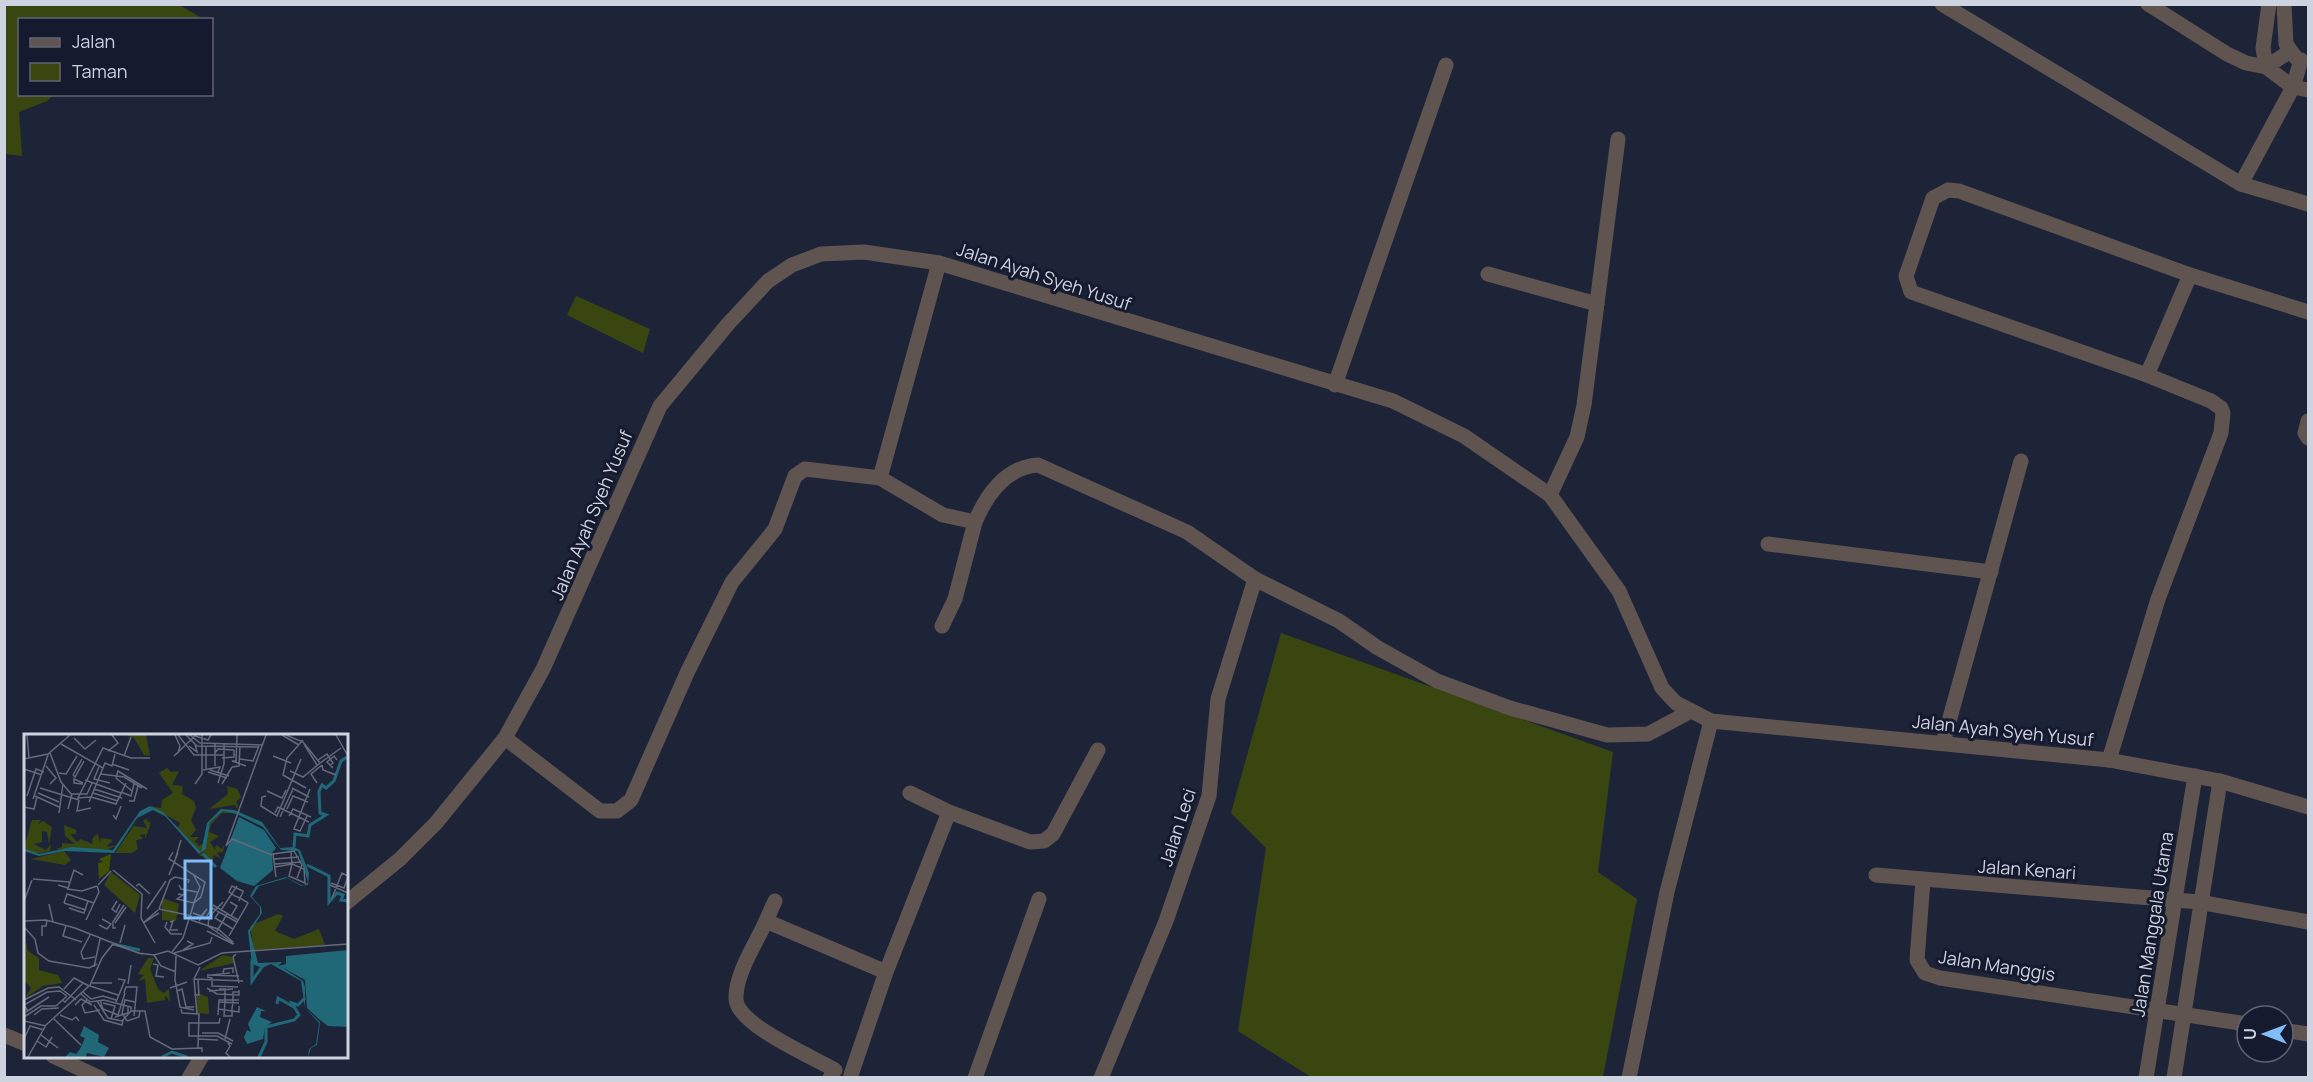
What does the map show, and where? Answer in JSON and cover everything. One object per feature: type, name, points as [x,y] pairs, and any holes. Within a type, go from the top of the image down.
[{"type":"street","points":[[1942,4],[2241,184],[2308,204]]},
{"type":"street","points":[[2148,4],[2227,54],[2246,63],[2266,67],[2293,87],[2308,90]]},
{"type":"street","points":[[2266,67],[2263,48],[2269,4]]},
{"type":"street","points":[[2284,4],[2286,44],[2300,58]]},
{"type":"street","points":[[2241,184],[2293,87],[2300,58]]},
{"type":"street","points":[[2266,67],[2300,58]]},
{"type":"street","points":[[1335,385],[1446,66]]},
{"type":"street","points":[[1550,495],[1577,437],[1584,405],[1618,139]]},
{"type":"street","points":[[2109,760],[2158,599],[2224,423],[2221,408],[2211,401],[2148,375],[1911,292],[1906,276],[1933,198],[1948,190],[1959,191],[2190,274],[2308,312]]},
{"type":"street","name":"Jalan Ayah Syeh Yusuf","points":[[348,901],[400,859],[436,823],[505,738],[543,669],[660,406],[728,324],[768,281],[792,265],[821,254],[864,252],[939,263],[1393,401],[1464,436],[1550,495],[1618,591],[1662,687],[1676,703],[1711,721],[2109,760],[2195,776],[2308,807]]},
{"type":"street","points":[[880,478],[939,263]]},
{"type":"street","points":[[1488,274],[1597,304]]},
{"type":"street","points":[[2148,375],[2190,274]]},
{"type":"street","points":[[2308,421],[2305,433],[2308,438]]},
{"type":"street","points":[[1943,743],[2021,461]]},
{"type":"street","points":[[942,627],[955,599],[975,522],[983,503],[1002,480],[1023,466],[1038,465],[1187,532],[1255,579],[1339,621],[1378,648],[1437,681],[1510,708],[1607,735],[1648,734],[1691,711]]},
{"type":"street","points":[[505,738],[600,811],[617,811],[631,800],[687,673],[732,582],[775,529],[795,476],[805,469],[880,478],[944,515],[975,522]]},
{"type":"street","points":[[1768,543],[1991,572]]},
{"type":"street","name":"Jalan Leci","points":[[1101,1077],[1166,921],[1209,796],[1218,699],[1255,579]]},
{"type":"street","points":[[1629,1077],[1667,892],[1711,721]]},
{"type":"street","points":[[910,794],[949,812],[1030,842],[1044,841],[1053,834],[1098,750]]},
{"type":"street","name":"Jalan Manggala Utama","points":[[2146,1077],[2195,776]]},
{"type":"street","points":[[2174,1077],[2185,1014],[2199,902],[2220,782]]},
{"type":"street","points":[[775,901],[739,982],[736,1000],[739,1012],[751,1023],[833,1074],[853,1076],[885,972],[949,812]]},
{"type":"street","name":"Jalan Kenari","points":[[1876,875],[2199,902],[2308,922]]},
{"type":"street","name":"Jalan Manggis","points":[[1923,880],[1917,960],[1926,973],[1940,978],[2157,1008],[2235,1022]]},
{"type":"street","points":[[975,1077],[1039,899]]},
{"type":"street","points":[[766,921],[885,972]]},
{"type":"street","points":[[4,1035],[24,1043]]},
{"type":"street","points":[[58,1058],[100,1077]]},
{"type":"street","points":[[189,1077],[201,1058]]},
{"type":"green space","points":[[5,4],[179,5],[202,18],[18,18],[18,96],[52,96],[47,101],[19,112],[22,156],[5,154]]},
{"type":"green space","points":[[576,296],[650,329],[643,353],[567,315]]},
{"type":"green space","points":[[1281,633],[1613,752],[1598,872],[1637,899],[1603,1077],[1311,1077],[1238,1031],[1266,848],[1231,813]]}]
